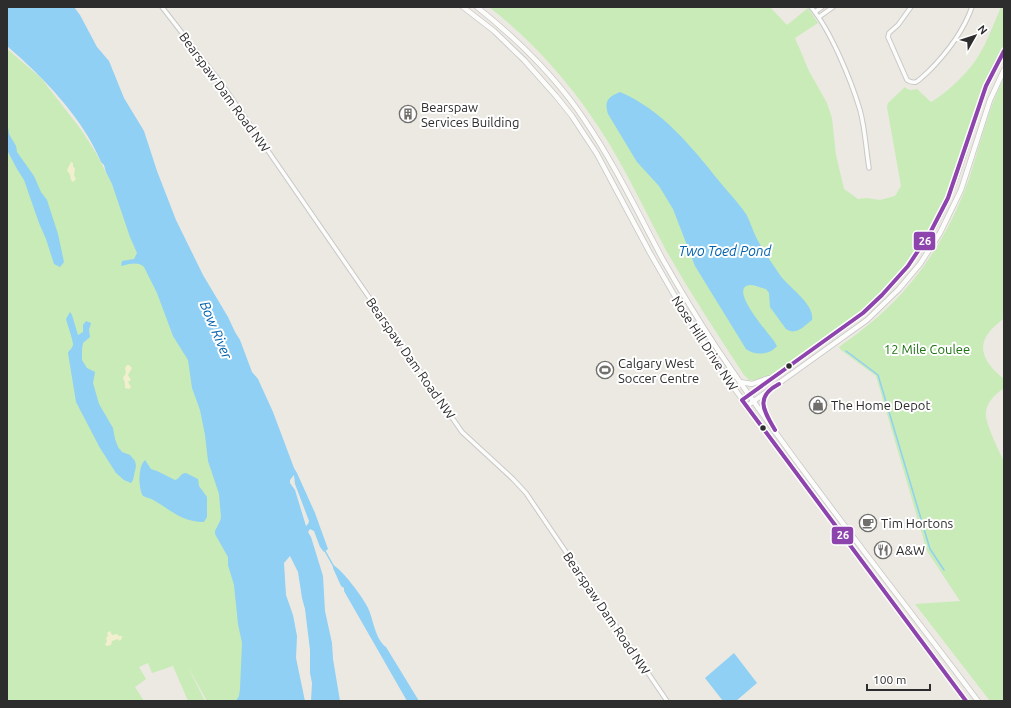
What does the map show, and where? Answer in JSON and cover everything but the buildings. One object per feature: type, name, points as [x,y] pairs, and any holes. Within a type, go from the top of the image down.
[{"type":"street","name":"Bearspaw Dam Road NW","points":[[162,7],[224,87],[462,432],[526,493],[667,701]]},
{"type":"street","name":"Nose Hill Drive NW","points":[[463,7],[494,31],[524,60],[572,116],[597,154],[650,254],[680,305],[742,400],[966,701]]},
{"type":"street","name":"Nose Hill Drive NW","points":[[477,7],[526,50],[556,83],[583,118],[611,162],[687,300],[740,382],[780,438],[978,701]]},
{"type":"street","points":[[812,7],[844,68],[855,96],[860,111],[869,168]]},
{"type":"street","points":[[817,14],[822,7]]},
{"type":"street","points":[[817,14],[833,7]]},
{"type":"street","points":[[911,7],[898,25],[889,33],[888,37],[907,80],[916,82],[951,46],[972,7]]},
{"type":"street","points":[[742,400],[869,308],[890,287],[917,254],[933,228],[948,197],[983,96],[1004,51]]},
{"type":"street","points":[[747,406],[867,320],[899,289],[920,264],[940,234],[961,190],[990,100],[1004,70]]},
{"type":"street","points":[[740,382],[752,384],[779,373]]},
{"type":"street","points":[[765,393],[763,399],[764,409],[780,438]]},
{"type":"green space","points":[[489,7],[770,7],[787,25],[808,8],[818,23],[795,38],[809,71],[827,103],[832,118],[836,155],[844,189],[858,199],[867,198],[880,200],[895,196],[901,186],[887,107],[888,103],[905,87],[909,90],[917,89],[931,102],[951,87],[964,75],[979,55],[1001,7],[1004,7],[1004,45],[979,96],[945,197],[922,241],[896,276],[856,316],[791,363],[762,380],[749,380],[744,375],[676,268],[623,167],[595,121],[554,68],[523,36]]},
{"type":"green space","points":[[7,49],[41,78],[82,131],[96,153],[111,182],[192,361],[223,500],[246,635],[242,701],[207,701],[187,665],[205,701],[188,701],[173,666],[152,673],[148,663],[139,667],[146,679],[135,687],[144,701],[7,701]]},
{"type":"green space","name":"12 Mile Coulee","points":[[1004,78],[1004,318],[990,331],[985,338],[983,345],[985,358],[993,369],[1004,379],[1004,388],[990,401],[986,412],[987,423],[1004,462],[1004,701],[990,701],[915,604],[960,601],[927,551],[876,376],[839,347],[865,328],[901,294],[929,259],[941,240],[961,200],[989,115]]},
{"type":"sand","points":[[71,162],[73,163],[75,169],[74,175],[76,179],[73,182],[67,170]]},
{"type":"sand","points":[[127,365],[132,368],[128,375],[131,380],[128,382],[131,387],[129,389],[125,388],[123,378],[126,373],[125,368]]},
{"type":"sand","points":[[110,631],[112,635],[117,634],[122,636],[122,638],[120,641],[118,639],[112,641],[111,645],[107,646],[105,645],[107,641],[106,638],[108,636],[107,633]]},
{"type":"water","name":"Bow River","points":[[7,7],[74,7],[80,15],[97,47],[109,61],[124,98],[144,131],[157,171],[176,220],[203,275],[240,340],[252,372],[258,379],[273,412],[294,468],[315,513],[328,549],[324,552],[320,547],[314,531],[310,529],[308,532],[311,537],[323,576],[325,611],[332,643],[340,701],[311,701],[312,683],[310,673],[310,650],[305,609],[298,572],[290,556],[284,563],[286,595],[293,615],[297,636],[296,658],[305,701],[236,701],[239,696],[240,689],[242,643],[238,624],[234,585],[228,565],[228,557],[215,534],[221,517],[219,494],[208,461],[205,435],[200,410],[192,388],[188,360],[173,336],[157,293],[144,267],[139,264],[121,266],[122,261],[134,259],[137,253],[104,165],[84,130],[61,99],[7,46]],"holes":[[[294,475],[295,484],[309,521],[306,526],[295,490],[290,483],[290,480]]]},
{"type":"water","name":"Two Toed Pond","points":[[620,92],[649,109],[662,119],[675,130],[698,155],[746,214],[759,244],[780,275],[809,308],[812,314],[812,320],[797,331],[790,331],[786,329],[770,307],[769,293],[766,289],[754,285],[744,288],[743,294],[746,302],[777,346],[774,349],[766,353],[758,354],[746,349],[695,266],[673,209],[659,186],[637,162],[608,114],[606,106],[608,100]]},
{"type":"water","points":[[7,120],[9,134],[16,146],[17,152],[34,176],[41,192],[47,200],[58,234],[64,262],[60,267],[54,264],[24,180],[7,150]]},
{"type":"water","points":[[70,312],[78,335],[83,332],[83,325],[86,321],[91,323],[89,330],[90,337],[83,343],[82,360],[87,368],[95,372],[93,383],[99,404],[113,428],[118,447],[122,452],[130,455],[135,461],[136,466],[131,483],[124,480],[116,473],[100,448],[76,402],[68,353],[73,345],[66,319]]},
{"type":"water","points":[[145,460],[151,469],[175,480],[182,474],[186,473],[198,479],[199,486],[207,497],[207,517],[204,522],[196,522],[183,518],[154,500],[143,496],[140,488],[140,472]]},
{"type":"water","points":[[333,565],[358,591],[370,613],[379,639],[386,647],[419,701],[407,701],[344,591],[344,588],[341,586]]},
{"type":"water","points":[[734,653],[757,683],[736,701],[723,701],[705,678]]},
{"type":"waterway","points":[[846,351],[878,375],[930,549],[944,570]]},
{"type":"waterway","points":[[325,551],[334,567]]},
{"type":"transit line","name":"26","points":[[966,701],[742,400],[863,313],[882,295],[908,266],[930,233],[948,198],[986,86],[1004,51]]},
{"type":"transit line","name":"26","points":[[775,430],[767,417],[764,399],[766,394],[779,384]]},
{"type":"place","name":"Bearspaw Services Building","points":[[408,114]]},
{"type":"place","name":"Calgary West Soccer Centre","points":[[605,370]]},
{"type":"place","name":"The Home Depot","points":[[818,405]]},
{"type":"place","name":"Tim Hortons","points":[[868,523]]},
{"type":"place","name":"A&W","points":[[883,550]]}]
